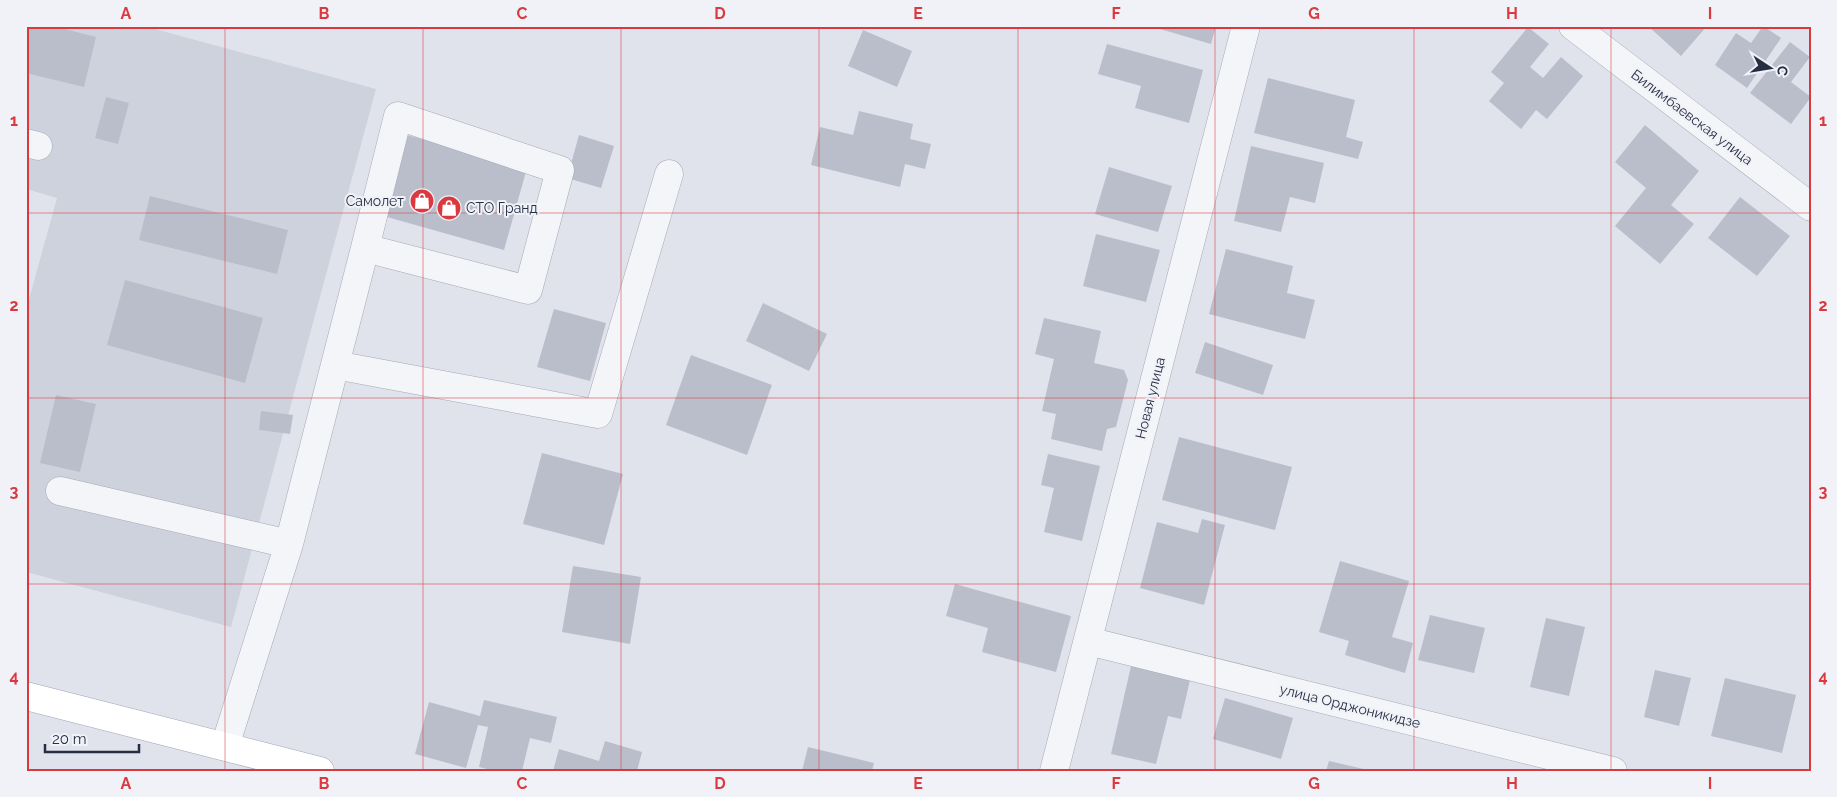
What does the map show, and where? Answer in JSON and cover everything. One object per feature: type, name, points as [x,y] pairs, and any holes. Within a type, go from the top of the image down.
[{"type":"main road","points":[[26,696],[320,771]]},
{"type":"street","name":"Новая улица","points":[[1054,771],[1246,26]]},
{"type":"street","name":"Билимбаевская улица","points":[[1573,26],[1811,207]]},
{"type":"street","points":[[225,746],[289,544],[398,116],[560,170],[528,290],[365,248]]},
{"type":"street","points":[[335,365],[598,414],[668,174]]},
{"type":"street","points":[[60,491],[289,544]]},
{"type":"street","name":"улица Орджоникидзе","points":[[1088,641],[1613,771]]},
{"type":"shaded area","points":[[26,26],[144,26],[376,89],[231,627],[26,572],[26,310],[57,198],[26,189]]},
{"type":"building","points":[[26,26],[53,26],[96,37],[84,87],[26,73]]},
{"type":"building","points":[[1150,26],[1216,26],[1211,44]]},
{"type":"building","points":[[1648,26],[1707,26],[1681,56]]},
{"type":"building","points":[[1763,26],[1781,38],[1747,88],[1715,65],[1736,33],[1751,43]]},
{"type":"building","points":[[1528,27],[1549,44],[1530,67],[1543,78],[1561,57],[1583,76],[1547,119],[1536,110],[1521,129],[1489,101],[1504,83],[1491,72]]},
{"type":"building","points":[[863,30],[912,51],[897,87],[848,66]]},
{"type":"building","points":[[1790,42],[1810,57],[1791,82],[1811,97],[1791,124],[1750,93]]},
{"type":"building","points":[[1107,44],[1203,70],[1189,123],[1135,108],[1141,86],[1098,74]]},
{"type":"building","points":[[1268,78],[1355,100],[1346,137],[1363,142],[1358,159],[1254,133]]},
{"type":"building","points":[[106,97],[129,103],[118,144],[95,138]]},
{"type":"building","points":[[859,111],[913,124],[910,139],[931,144],[925,169],[905,164],[900,187],[811,165],[820,127],[853,135]]},
{"type":"building","points":[[1645,125],[1699,171],[1671,205],[1694,224],[1660,264],[1615,226],[1646,188],[1615,162]]},
{"type":"building","points":[[403,134],[527,168],[504,250],[380,215]]},
{"type":"building","points":[[579,135],[614,146],[601,188],[567,178]]},
{"type":"building","points":[[1251,146],[1324,163],[1315,203],[1290,197],[1281,232],[1234,221]]},
{"type":"building","points":[[1109,167],[1172,186],[1158,232],[1095,214]]},
{"type":"building","points":[[150,196],[288,230],[277,274],[139,240]]},
{"type":"building","points":[[1740,197],[1790,236],[1757,276],[1708,238]]},
{"type":"building","points":[[1096,234],[1160,250],[1146,302],[1083,286]]},
{"type":"building","points":[[1226,249],[1293,266],[1287,293],[1315,300],[1305,339],[1209,314]]},
{"type":"building","points":[[125,280],[263,318],[245,383],[107,345]]},
{"type":"building","points":[[763,303],[827,334],[809,371],[746,341]]},
{"type":"building","points":[[554,309],[606,323],[590,381],[537,367]]},
{"type":"building","points":[[1044,318],[1101,331],[1094,363],[1124,370],[1128,380],[1116,427],[1107,429],[1102,451],[1051,439],[1056,414],[1042,411],[1054,359],[1035,354]]},
{"type":"building","points":[[1205,342],[1273,365],[1263,395],[1195,373]]},
{"type":"building","points":[[691,355],[772,385],[747,455],[666,425]]},
{"type":"building","points":[[56,395],[96,404],[80,472],[40,463]]},
{"type":"building","points":[[261,411],[293,415],[290,434],[259,430]]},
{"type":"building","points":[[1179,437],[1292,467],[1275,530],[1162,500]]},
{"type":"building","points":[[542,453],[623,474],[604,545],[523,524]]},
{"type":"building","points":[[1048,454],[1100,466],[1082,541],[1044,532],[1054,488],[1041,485]]},
{"type":"building","points":[[1202,519],[1225,525],[1204,605],[1140,588],[1157,522],[1198,533]]},
{"type":"building","points":[[1340,561],[1409,581],[1392,637],[1413,643],[1405,673],[1345,655],[1349,641],[1319,632]]},
{"type":"building","points":[[573,566],[641,577],[630,644],[562,632]]},
{"type":"building","points":[[955,584],[1071,616],[1056,672],[982,652],[988,628],[946,616]]},
{"type":"building","points":[[1430,615],[1485,628],[1474,673],[1418,660]]},
{"type":"building","points":[[1546,618],[1585,627],[1569,696],[1530,687]]},
{"type":"building","points":[[1131,666],[1190,680],[1181,719],[1168,716],[1156,764],[1111,754]]},
{"type":"building","points":[[1655,670],[1691,678],[1679,726],[1644,717]]},
{"type":"building","points":[[1725,678],[1796,695],[1782,753],[1711,736]]},
{"type":"building","points":[[1225,698],[1293,718],[1281,759],[1213,739]]},
{"type":"building","points":[[484,700],[557,717],[551,743],[530,738],[522,771],[495,771],[479,767],[488,727],[478,725],[466,768],[415,754],[429,702],[480,716]]},
{"type":"building","points":[[605,741],[642,752],[637,771],[553,771],[559,749],[599,761]]},
{"type":"building","points":[[808,747],[874,763],[872,771],[802,771]]},
{"type":"building","points":[[1329,761],[1368,770],[1368,771],[1326,771]]},
{"type":"place","name":"Самолет","points":[[422,201]]},
{"type":"place","name":"СТО Гранд","points":[[449,208]]}]
